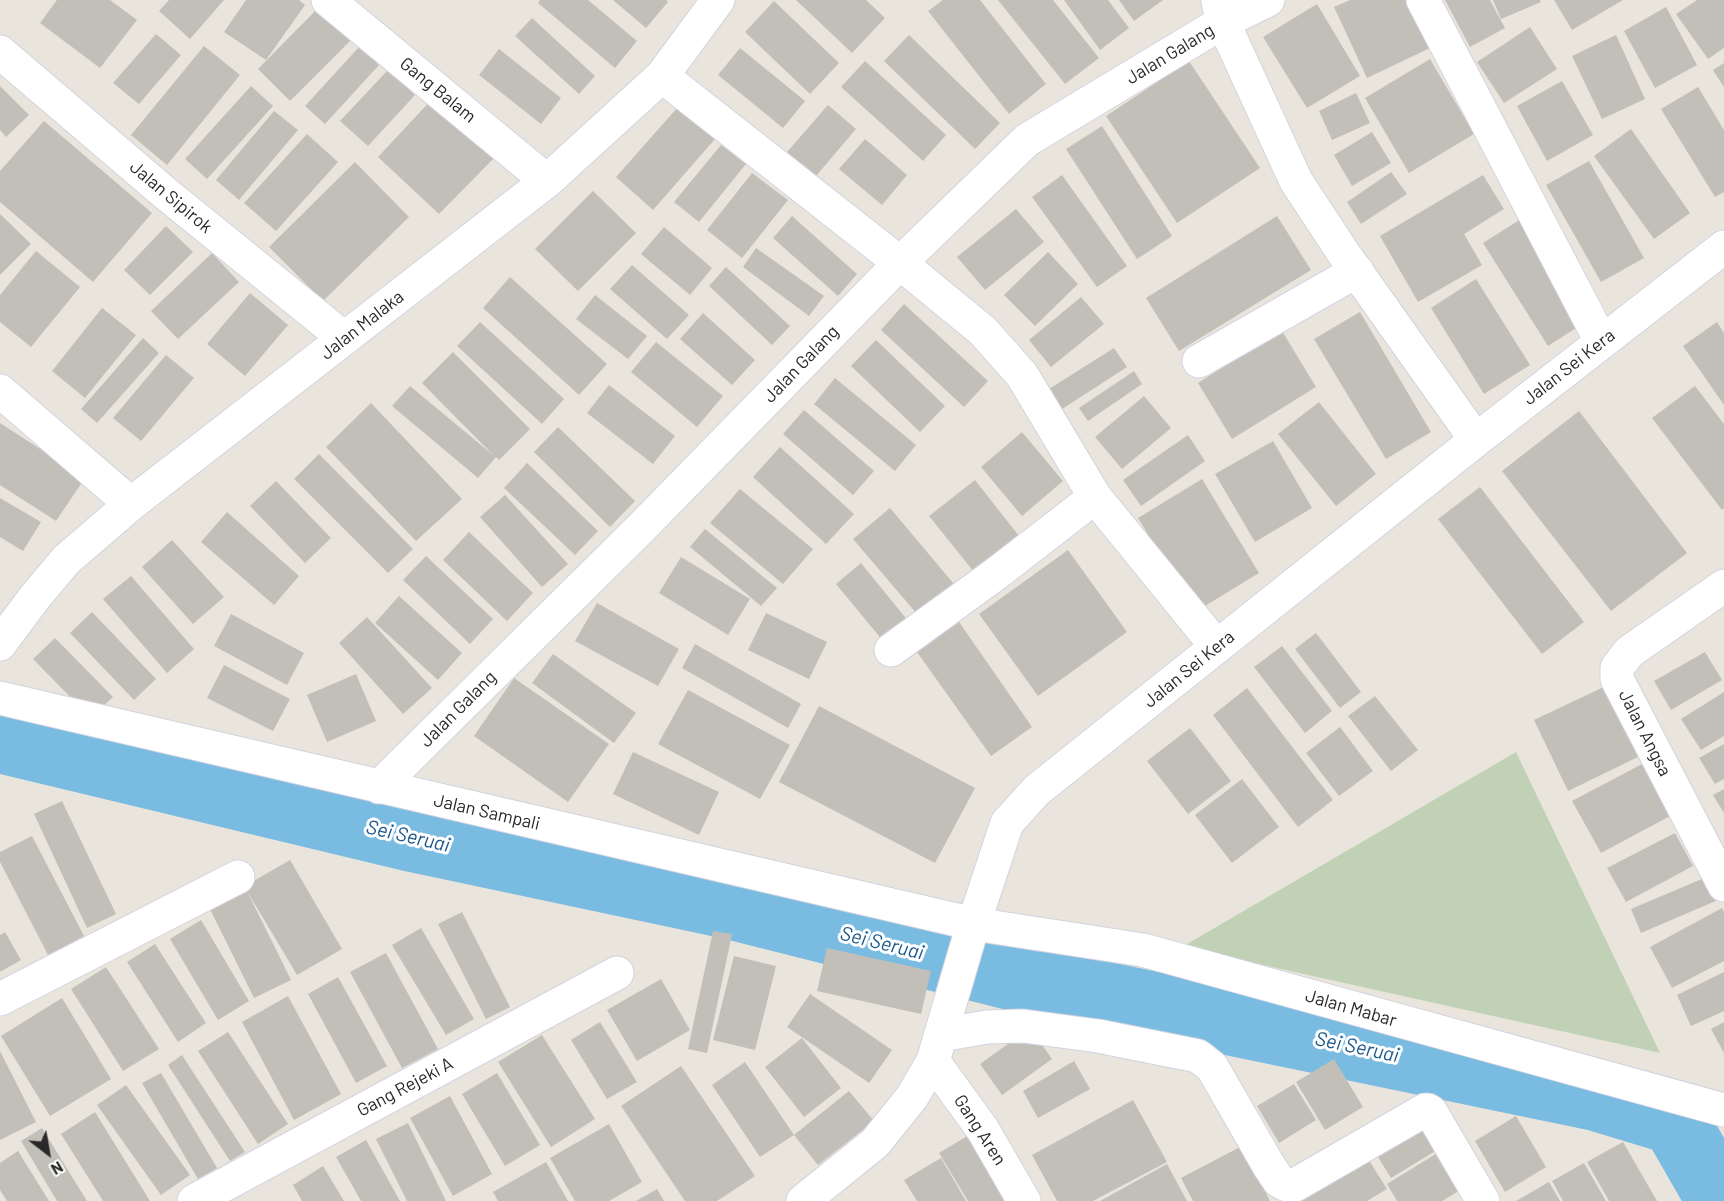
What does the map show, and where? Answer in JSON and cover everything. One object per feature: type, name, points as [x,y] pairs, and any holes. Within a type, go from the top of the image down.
[{"type":"street","name":"Gang Balam","points":[[328,0],[547,181]]},
{"type":"street","name":"Jalan Malaka","points":[[0,644],[66,560],[131,504],[547,181],[662,76],[718,0]]},
{"type":"street","name":"Jalan Galang","points":[[379,787],[641,528],[900,263],[1027,140],[1220,11],[1268,0]]},
{"type":"street","points":[[1423,0],[1601,341]]},
{"type":"street","points":[[1220,11],[1296,182],[1344,254],[1476,440]]},
{"type":"street","name":"Jalan Sipirok","points":[[0,52],[165,193],[344,338]]},
{"type":"street","points":[[662,76],[983,331],[1022,375],[1095,497],[1217,646]]},
{"type":"street","name":"Jalan Sei Kera","points":[[802,1201],[875,1143],[912,1097],[940,1040],[972,930],[1007,823],[1037,790],[1601,341],[1724,247]]},
{"type":"street","points":[[1199,362],[1357,271]]},
{"type":"street","points":[[0,391],[131,504]]},
{"type":"street","points":[[891,650],[997,573],[1095,497]]},
{"type":"street","name":"Jalan Angsa","points":[[1724,586],[1629,652],[1617,668],[1617,679],[1724,885]]},
{"type":"street","name":"Jalan Sampali","points":[[0,698],[972,930]]},
{"type":"street","points":[[0,999],[238,878]]},
{"type":"street","name":"Jalan Mabar","points":[[972,930],[1143,950],[1724,1110]]},
{"type":"street","name":"Gang Rejeki A","points":[[194,1201],[617,973]]},
{"type":"street","points":[[940,1040],[987,1027],[1023,1026],[1098,1036],[1198,1056],[1212,1067],[1269,1166],[1279,1181],[1287,1185],[1295,1185],[1428,1110],[1483,1201]]},
{"type":"street","name":"Gang Aren","points":[[940,1040],[983,1130],[1024,1201]]},
{"type":"green space","points":[[1516,752],[1660,1053],[1182,947]]},
{"type":"building","points":[[57,0],[110,0],[137,20],[100,68],[40,23]]},
{"type":"building","points":[[169,0],[224,0],[190,39],[159,11]]},
{"type":"building","points":[[246,0],[299,0],[305,5],[266,60],[224,32]]},
{"type":"building","points":[[540,0],[588,0],[637,41],[615,68],[538,3]]},
{"type":"building","points":[[613,0],[666,0],[668,2],[646,28]]},
{"type":"building","points":[[796,0],[866,0],[885,18],[852,53]]},
{"type":"building","points":[[943,0],[980,0],[1046,84],[1009,114],[928,11]]},
{"type":"building","points":[[998,0],[1053,0],[1099,58],[1065,84]]},
{"type":"building","points":[[1064,0],[1108,0],[1129,28],[1100,50]]},
{"type":"building","points":[[1119,0],[1163,0],[1134,21]]},
{"type":"building","points":[[1350,0],[1407,0],[1430,48],[1367,78],[1334,7]]},
{"type":"building","points":[[1445,0],[1490,0],[1505,28],[1470,47]]},
{"type":"building","points":[[1493,0],[1540,0],[1541,2],[1501,19]]},
{"type":"building","points":[[1554,0],[1623,0],[1572,30]]},
{"type":"building","points":[[1697,0],[1724,0],[1724,48],[1708,59],[1676,14]]},
{"type":"building","points":[[774,1],[839,63],[810,94],[745,32]]},
{"type":"building","points":[[1317,4],[1360,76],[1307,108],[1263,37]]},
{"type":"building","points":[[319,7],[352,39],[290,101],[258,69]]},
{"type":"building","points":[[1666,7],[1697,65],[1655,88],[1624,31]]},
{"type":"building","points":[[532,18],[595,76],[579,94],[515,36]]},
{"type":"building","points":[[1530,27],[1557,69],[1504,103],[1477,62]]},
{"type":"building","points":[[156,34],[181,55],[139,104],[113,83]]},
{"type":"building","points":[[909,35],[1000,123],[975,149],[884,61]]},
{"type":"building","points":[[1616,35],[1645,99],[1602,119],[1572,56]]},
{"type":"building","points":[[204,46],[240,75],[167,165],[131,135]]},
{"type":"building","points":[[359,47],[379,65],[325,124],[305,106]]},
{"type":"building","points":[[740,48],[805,101],[783,128],[718,75]]},
{"type":"building","points":[[499,49],[561,98],[541,124],[479,75]]},
{"type":"building","points":[[1430,59],[1474,134],[1409,173],[1365,98]]},
{"type":"building","points":[[865,61],[946,135],[923,161],[841,87]]},
{"type":"building","points":[[1189,61],[1260,168],[1177,223],[1106,116]]},
{"type":"building","points":[[1724,63],[1724,87],[1713,70]]},
{"type":"building","points":[[388,70],[415,95],[368,146],[340,121]]},
{"type":"building","points":[[1562,81],[1593,135],[1547,161],[1517,106]]},
{"type":"building","points":[[0,86],[29,115],[6,137],[0,130]]},
{"type":"building","points":[[251,86],[273,106],[207,179],[185,159]]},
{"type":"building","points":[[1698,87],[1724,130],[1724,192],[1715,197],[1661,109]]},
{"type":"building","points":[[1356,93],[1370,123],[1332,140],[1319,111]]},
{"type":"building","points":[[434,97],[496,156],[439,214],[378,157]]},
{"type":"building","points":[[828,105],[856,129],[816,176],[787,152]]},
{"type":"building","points":[[678,107],[715,139],[653,210],[616,177]]},
{"type":"building","points":[[274,111],[298,130],[239,200],[216,180]]},
{"type":"building","points":[[44,121],[152,213],[93,282],[0,202],[0,171]]},
{"type":"building","points":[[1102,126],[1172,236],[1137,259],[1066,149]]},
{"type":"building","points":[[1631,129],[1690,213],[1654,239],[1594,156]]},
{"type":"building","points":[[1372,132],[1391,163],[1352,186],[1334,155]]},
{"type":"building","points":[[307,134],[338,162],[276,231],[244,203]]},
{"type":"building","points":[[865,139],[907,175],[882,205],[839,169]]},
{"type":"building","points":[[721,145],[746,164],[699,222],[674,202]]},
{"type":"building","points":[[1589,161],[1644,258],[1601,282],[1546,185]]},
{"type":"building","points":[[355,162],[409,217],[323,301],[269,247]]},
{"type":"building","points":[[1391,172],[1407,194],[1361,224],[1347,202]]},
{"type":"building","points":[[752,173],[788,200],[742,258],[707,230]]},
{"type":"building","points":[[1062,175],[1127,266],[1097,287],[1032,197]]},
{"type":"building","points":[[1483,175],[1504,209],[1464,234],[1482,265],[1418,302],[1380,236]]},
{"type":"building","points":[[593,191],[636,233],[578,291],[535,249]]},
{"type":"building","points":[[1016,209],[1044,242],[985,290],[957,257]]},
{"type":"building","points":[[0,214],[31,244],[0,275]]},
{"type":"building","points":[[792,216],[857,274],[838,296],[773,238]]},
{"type":"building","points":[[1277,216],[1311,270],[1179,351],[1146,298]]},
{"type":"building","points":[[1521,219],[1587,321],[1548,346],[1483,243]]},
{"type":"building","points":[[166,226],[193,252],[150,295],[124,270]]},
{"type":"building","points":[[664,227],[712,268],[690,295],[641,254]]},
{"type":"building","points":[[756,248],[824,296],[809,316],[743,267]]},
{"type":"building","points":[[36,251],[80,287],[31,347],[0,322],[0,295]]},
{"type":"building","points":[[1048,252],[1078,284],[1035,326],[1004,295]]},
{"type":"building","points":[[212,253],[239,282],[178,339],[151,311]]},
{"type":"building","points":[[632,265],[689,315],[667,339],[610,289]]},
{"type":"building","points":[[726,267],[790,326],[772,345],[709,286]]},
{"type":"building","points":[[510,277],[607,364],[579,395],[483,308]]},
{"type":"building","points":[[1476,279],[1530,365],[1484,394],[1431,308]]},
{"type":"building","points":[[250,293],[288,325],[245,376],[207,344]]},
{"type":"building","points":[[595,295],[647,336],[628,359],[576,319]]},
{"type":"building","points":[[1081,297],[1104,324],[1051,367],[1029,340]]},
{"type":"building","points":[[904,304],[988,381],[964,407],[881,330]]},
{"type":"building","points":[[102,308],[136,335],[85,398],[52,371]]},
{"type":"building","points":[[1360,312],[1431,432],[1386,459],[1314,339]]},
{"type":"building","points":[[703,313],[755,360],[732,385],[680,339]]},
{"type":"building","points":[[480,322],[564,399],[542,424],[457,346]]},
{"type":"building","points":[[1717,322],[1724,333],[1724,405],[1683,346]]},
{"type":"building","points":[[1282,331],[1316,387],[1232,439],[1198,383]]},
{"type":"building","points":[[143,338],[159,353],[97,423],[81,409]]},
{"type":"building","points":[[876,340],[945,406],[920,432],[851,366]]},
{"type":"building","points":[[656,342],[723,396],[697,427],[631,372]]},
{"type":"building","points":[[1114,348],[1127,367],[1062,409],[1049,389]]},
{"type":"building","points":[[453,352],[530,429],[499,460],[496,457],[478,478],[392,406],[410,386],[493,455],[422,383]]},
{"type":"building","points":[[166,355],[194,378],[141,441],[113,418]]},
{"type":"building","points":[[1134,371],[1142,384],[1088,421],[1079,408]]},
{"type":"building","points":[[835,378],[916,445],[895,471],[814,404]]},
{"type":"building","points":[[609,385],[675,436],[653,464],[587,413]]},
{"type":"building","points":[[1695,386],[1724,424],[1724,508],[1722,510],[1652,418]]},
{"type":"building","points":[[1144,396],[1171,428],[1122,469],[1095,437]]},
{"type":"building","points":[[1319,402],[1376,474],[1336,506],[1278,434]]},
{"type":"building","points":[[371,403],[462,499],[416,541],[326,447]]},
{"type":"building","points":[[804,410],[874,471],[853,495],[783,434]]},
{"type":"building","points":[[1579,411],[1687,553],[1611,611],[1502,471]]},
{"type":"building","points":[[0,423],[85,478],[56,521],[0,485]]},
{"type":"building","points":[[558,427],[635,501],[610,527],[534,452]]},
{"type":"building","points":[[1022,432],[1063,481],[1022,516],[981,467]]},
{"type":"building","points":[[1188,435],[1205,461],[1141,506],[1123,480]]},
{"type":"building","points":[[1273,441],[1312,508],[1255,542],[1215,474]]},
{"type":"building","points":[[780,447],[854,514],[826,544],[753,477]]},
{"type":"building","points":[[319,454],[413,549],[388,573],[294,479]]},
{"type":"building","points":[[527,463],[598,531],[575,555],[504,488]]},
{"type":"building","points":[[1202,479],[1259,573],[1195,612],[1138,518]]},
{"type":"building","points":[[975,480],[1019,536],[974,572],[929,516]]},
{"type":"building","points":[[276,481],[331,538],[305,563],[250,506]]},
{"type":"building","points":[[1480,487],[1584,622],[1542,654],[1438,519]]},
{"type":"building","points":[[740,489],[813,549],[783,584],[710,523]]},
{"type":"building","points":[[505,495],[568,564],[542,587],[480,517]]},
{"type":"building","points":[[0,498],[41,522],[23,551],[0,537]]},
{"type":"building","points":[[890,508],[959,590],[923,621],[853,539]]},
{"type":"building","points":[[227,512],[299,576],[274,605],[201,542]]},
{"type":"building","points":[[705,529],[777,588],[761,606],[690,547]]},
{"type":"building","points":[[469,532],[533,593],[507,621],[443,560]]},
{"type":"building","points":[[172,540],[224,597],[193,624],[142,567]]},
{"type":"building","points":[[1068,550],[1127,632],[1038,696],[979,614]]},
{"type":"building","points":[[426,556],[493,619],[470,644],[403,580]]},
{"type":"building","points":[[681,557],[750,599],[728,635],[659,593]]},
{"type":"building","points":[[861,563],[913,627],[888,647],[836,584]]},
{"type":"building","points":[[131,576],[194,649],[167,673],[103,599]]},
{"type":"building","points":[[399,596],[462,653],[438,680],[375,623]]},
{"type":"building","points":[[597,603],[679,649],[658,686],[575,641]]},
{"type":"building","points":[[92,612],[156,679],[134,700],[70,633]]},
{"type":"building","points":[[766,613],[827,642],[809,679],[748,650]]},
{"type":"building","points":[[231,614],[304,653],[287,685],[214,646]]},
{"type":"building","points":[[367,617],[432,688],[403,714],[339,643]]},
{"type":"building","points":[[959,622],[1032,727],[991,756],[917,652]]},
{"type":"building","points":[[1316,633],[1361,692],[1340,708],[1295,649]]},
{"type":"building","points":[[55,638],[113,697],[91,718],[33,659]]},
{"type":"building","points":[[695,644],[801,704],[788,728],[682,668]]},
{"type":"building","points":[[1282,646],[1332,711],[1305,733],[1254,667]]},
{"type":"building","points":[[1705,652],[1722,680],[1671,710],[1654,681]]},
{"type":"building","points":[[553,654],[636,713],[614,743],[532,683]]},
{"type":"building","points":[[224,665],[290,699],[273,731],[207,698]]},
{"type":"building","points":[[356,674],[376,721],[327,742],[307,695]]},
{"type":"building","points":[[514,678],[609,744],[568,802],[474,736]]},
{"type":"building","points":[[1608,685],[1642,755],[1568,791],[1534,720]]},
{"type":"building","points":[[1247,688],[1333,800],[1298,827],[1213,715]]},
{"type":"building","points":[[688,690],[790,745],[760,799],[658,744]]},
{"type":"building","points":[[1724,692],[1724,736],[1701,750],[1681,719]]},
{"type":"building","points":[[1375,696],[1418,750],[1391,771],[1348,716]]},
{"type":"building","points":[[819,706],[975,788],[935,863],[779,782]]},
{"type":"building","points":[[1340,727],[1373,771],[1339,796],[1306,753]]},
{"type":"building","points":[[1190,728],[1231,781],[1188,814],[1147,761]]},
{"type":"building","points":[[1724,744],[1724,779],[1715,784],[1699,758]]},
{"type":"building","points":[[633,752],[719,792],[699,835],[613,794]]},
{"type":"building","points":[[1644,763],[1672,815],[1601,853],[1572,801]]},
{"type":"building","points":[[1242,779],[1279,827],[1232,863],[1195,815]]},
{"type":"building","points":[[1724,789],[1724,813],[1713,795]]},
{"type":"building","points":[[62,801],[116,914],[87,928],[34,814]]},
{"type":"building","points":[[1675,833],[1693,866],[1626,902],[1607,868]]},
{"type":"building","points":[[32,836],[84,936],[48,955],[0,862],[0,852]]},
{"type":"building","points":[[290,860],[342,949],[297,975],[247,891],[291,980],[254,998],[208,905]]},
{"type":"building","points":[[1709,876],[1718,900],[1641,933],[1631,909]]},
{"type":"building","points":[[1722,908],[1724,912],[1724,961],[1672,988],[1650,947]]},
{"type":"building","points":[[462,912],[510,1007],[486,1019],[438,924]]},
{"type":"building","points":[[201,920],[249,1001],[218,1020],[170,939]]},
{"type":"building","points":[[421,928],[474,1019],[446,1035],[392,945]]},
{"type":"building","points":[[713,931],[732,934],[707,1053],[688,1049]]},
{"type":"building","points":[[5,932],[21,960],[0,972],[0,935]]},
{"type":"building","points":[[155,944],[206,1023],[178,1042],[127,962]]},
{"type":"building","points":[[827,948],[931,971],[921,1014],[817,991]]},
{"type":"building","points":[[386,953],[438,1049],[402,1068],[350,972]]},
{"type":"building","points":[[734,956],[776,966],[755,1050],[713,1040]]},
{"type":"building","points":[[106,967],[159,1049],[123,1071],[71,989]]},
{"type":"building","points":[[1724,972],[1724,1011],[1691,1026],[1677,995]]},
{"type":"building","points":[[338,977],[387,1066],[356,1083],[308,994]]},
{"type":"building","points":[[661,979],[690,1030],[637,1061],[607,1010]]},
{"type":"building","points":[[810,994],[892,1050],[869,1083],[787,1027]]},
{"type":"building","points":[[288,996],[341,1094],[294,1120],[242,1022]]},
{"type":"building","points":[[62,998],[111,1079],[50,1116],[1,1036]]},
{"type":"building","points":[[600,1022],[637,1082],[607,1099],[571,1040]]},
{"type":"building","points":[[1724,1022],[1724,1053],[1711,1029]]},
{"type":"building","points":[[1030,1028],[1052,1059],[1002,1095],[980,1064]]},
{"type":"building","points":[[228,1032],[288,1124],[258,1144],[198,1051]]},
{"type":"building","points":[[542,1035],[595,1119],[551,1147],[498,1062]]},
{"type":"building","points":[[802,1038],[841,1088],[804,1117],[765,1067]]},
{"type":"building","points":[[0,1051],[36,1122],[0,1140]]},
{"type":"building","points":[[182,1055],[245,1152],[230,1161],[168,1065]]},
{"type":"building","points":[[1334,1059],[1363,1107],[1325,1130],[1296,1082]]},
{"type":"building","points":[[1074,1061],[1090,1089],[1038,1118],[1023,1091]]},
{"type":"building","points":[[745,1062],[794,1135],[760,1157],[712,1085]]},
{"type":"building","points":[[681,1066],[755,1176],[717,1201],[685,1201],[621,1106]]},
{"type":"building","points":[[161,1073],[217,1168],[198,1179],[142,1083]]},
{"type":"building","points":[[497,1073],[540,1145],[505,1166],[462,1094]]},
{"type":"building","points":[[1294,1084],[1316,1120],[1279,1143],[1257,1106]]},
{"type":"building","points":[[126,1085],[190,1175],[161,1195],[97,1105]]},
{"type":"building","points":[[849,1091],[874,1121],[818,1165],[794,1135]]},
{"type":"building","points":[[450,1096],[492,1174],[453,1196],[410,1118]]},
{"type":"building","points":[[1133,1100],[1167,1162],[1093,1201],[1057,1201],[1032,1155]]},
{"type":"building","points":[[95,1112],[150,1201],[103,1201],[61,1134]]},
{"type":"building","points":[[1516,1116],[1546,1167],[1505,1192],[1475,1141]]},
{"type":"building","points":[[1420,1121],[1437,1150],[1391,1178],[1373,1149]]},
{"type":"building","points":[[408,1123],[446,1201],[407,1201],[376,1139]]},
{"type":"building","points":[[609,1124],[642,1182],[609,1201],[575,1201],[550,1158]]},
{"type":"building","points":[[42,1128],[87,1201],[57,1201],[21,1141]]},
{"type":"building","points":[[979,1129],[1022,1201],[968,1201],[939,1153]]},
{"type":"building","points":[[366,1140],[400,1201],[361,1201],[336,1157]]},
{"type":"building","points":[[1623,1142],[1657,1201],[1609,1201],[1587,1162]]},
{"type":"building","points":[[1242,1146],[1270,1201],[1193,1201],[1181,1178]]},
{"type":"building","points":[[18,1151],[49,1201],[7,1201],[0,1190],[0,1163]]},
{"type":"building","points":[[1439,1152],[1462,1189],[1442,1201],[1397,1201],[1387,1184]]},
{"type":"building","points":[[1367,1157],[1387,1189],[1367,1201],[1291,1201]]},
{"type":"building","points":[[941,1158],[966,1201],[917,1201],[904,1180]]},
{"type":"building","points":[[546,1162],[568,1201],[498,1201],[493,1192]]},
{"type":"building","points":[[1584,1163],[1606,1201],[1563,1201],[1552,1181]]},
{"type":"building","points":[[1167,1164],[1187,1201],[1100,1201]]},
{"type":"building","points":[[323,1166],[344,1201],[302,1201],[293,1185]]},
{"type":"building","points":[[1549,1182],[1560,1201],[1516,1201]]},
{"type":"building","points":[[657,1189],[664,1201],[636,1201]]},
{"type":"waterway","name":"Sei Seruai","points":[[0,739],[408,837],[729,905],[1015,977],[1596,1097],[1675,1121],[1721,1201]]}]
